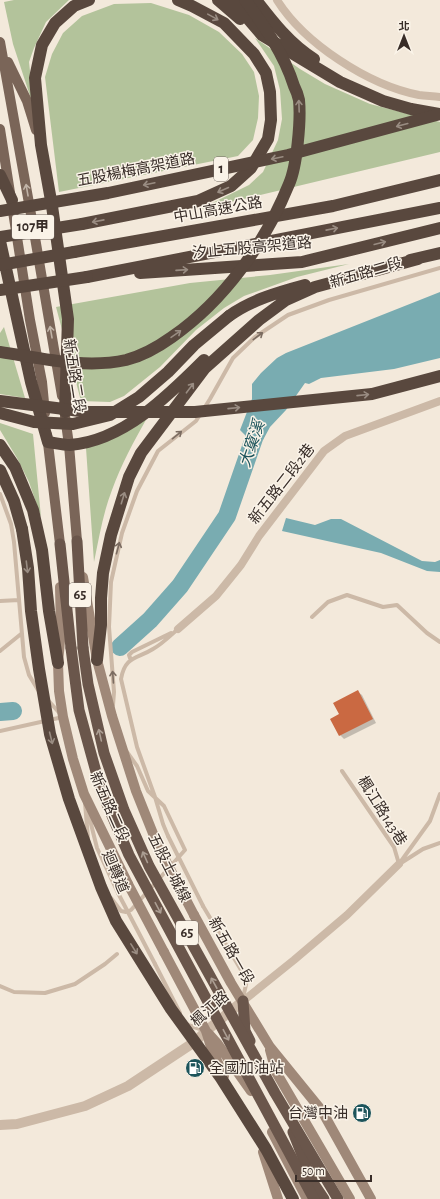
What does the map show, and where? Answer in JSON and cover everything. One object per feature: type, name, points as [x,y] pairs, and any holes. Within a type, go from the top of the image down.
[{"type":"highway","points":[[65,412],[68,319],[52,206],[41,146],[35,78],[42,45],[55,23],[74,6],[89,0]]},
{"type":"highway","points":[[0,237],[82,224],[198,201],[230,186],[251,168],[268,139],[271,120],[270,92],[266,73],[254,54],[224,23],[178,0]]},
{"type":"highway","points":[[218,0],[262,35],[340,82],[383,101],[411,109],[440,114]]},
{"type":"highway","points":[[232,0],[262,35]]},
{"type":"highway","points":[[0,352],[88,364],[126,360],[142,354],[161,344],[197,318],[229,284],[250,258],[268,229],[290,182],[295,158],[299,121],[299,100],[290,71],[278,47],[245,0]]},
{"type":"highway","points":[[256,0],[285,36],[304,52],[383,101]]},
{"type":"highway","name":"五股楊梅高架道路","points":[[0,211],[108,193],[288,155],[440,114]]},
{"type":"highway","points":[[333,206],[440,173]]},
{"type":"highway","points":[[0,175],[12,200]]},
{"type":"highway","name":"中山高速公路","points":[[0,265],[333,206],[440,180]]},
{"type":"highway","points":[[0,290],[87,277],[440,208]]},
{"type":"highway","name":"汐止五股高架道路","points":[[87,277],[302,262],[440,228]]},
{"type":"highway","points":[[0,241],[31,382],[48,442],[69,445],[100,438],[133,422],[179,385],[237,329],[273,306],[315,287],[440,253]]},
{"type":"highway","points":[[0,413],[34,422],[73,424],[110,416],[145,392],[168,372],[194,345],[241,308],[288,290],[365,268],[418,259]]},
{"type":"highway","points":[[97,660],[101,625],[103,579],[111,535],[129,477],[141,453],[205,368],[259,320],[286,300]]},
{"type":"highway","points":[[0,401],[88,412],[195,412],[372,394],[440,376]]},
{"type":"highway","points":[[0,445],[15,467],[34,510],[42,550],[49,611],[58,663]]},
{"type":"highway","points":[[0,470],[14,501],[22,529],[28,568],[31,611],[50,734],[69,799],[101,887],[116,921],[171,1009],[221,1078],[266,1149],[293,1199]]},
{"type":"highway","name":"五股土城線","points":[[77,541],[83,648],[88,684],[104,752],[124,810],[149,866],[271,1086],[338,1199]]},
{"type":"highway","name":"五股土城線","points":[[60,544],[79,710],[101,790],[129,855],[314,1199]]},
{"type":"highway","points":[[243,1001],[245,1031],[301,1147],[312,1180]]},
{"type":"highway","points":[[248,1087],[296,1160],[312,1180],[324,1199]]},
{"type":"main road","points":[[1,46],[27,101],[41,146]]},
{"type":"main road","name":"新五路二段","points":[[1,46],[65,412],[77,541],[97,660],[112,716],[136,791],[158,846]]},
{"type":"main road","name":"新五路二段","points":[[0,129],[30,320],[42,382],[60,544],[61,630],[58,663],[59,691],[63,717],[73,759],[84,794],[128,884],[206,1031]]},
{"type":"main road","name":"新五路一段","points":[[158,846],[231,983],[270,1047],[322,1111],[371,1199]]},
{"type":"main road","name":"107甲","points":[[206,1031],[217,1043],[248,1087],[307,1199]]},
{"type":"main road","name":"107甲","points":[[206,1031],[212,1050],[231,1091],[263,1151],[278,1199]]},
{"type":"main road","name":"新五路一段","points":[[270,1047],[276,1072],[350,1199]]},
{"type":"street","points":[[277,0],[300,28],[322,49],[348,65],[372,78],[394,87],[418,95],[440,97]]},
{"type":"street","name":"新五路二段2巷","points":[[178,629],[216,596],[241,565],[259,536],[324,451],[345,436],[440,401]]},
{"type":"street","name":"楓江路","points":[[0,1125],[17,1124],[85,1106],[128,1086],[196,1041],[206,1031],[347,915],[398,864]]},
{"type":"lane","name":"新五路二段","points":[[112,716],[114,692],[109,627],[110,582],[115,558],[137,491],[158,451],[196,421],[233,358],[255,337],[288,315],[329,300],[440,268]]},
{"type":"lane","name":"新五路二段","points":[[0,494],[11,524],[14,542],[21,634],[24,657],[29,675],[38,690],[63,717]]},
{"type":"lane","points":[[312,617],[328,602],[348,595],[383,607],[396,605],[427,633],[440,642]]},
{"type":"lane","points":[[0,601],[19,600]]},
{"type":"lane","name":"新五路二段2巷","points":[[156,797],[137,747],[121,679],[123,668],[127,663],[154,648],[178,629]]},
{"type":"lane","points":[[0,651],[21,634]]},
{"type":"lane","points":[[0,731],[63,717]]},
{"type":"lane","name":"迴轉道","points":[[84,794],[89,839],[109,896],[121,911],[126,912],[131,910],[185,850],[164,806],[148,791],[137,766],[122,746]]},
{"type":"lane","name":"楓江路143巷","points":[[342,771],[394,847],[398,864]]},
{"type":"lane","points":[[84,794],[97,848],[118,893],[188,1025],[206,1031]]},
{"type":"lane","name":"楓江路","points":[[398,864],[430,821],[440,794]]},
{"type":"lane","points":[[156,797],[159,812],[168,836],[203,906],[247,980],[243,1001]]},
{"type":"lane","points":[[398,864],[423,849],[440,843]]},
{"type":"lane","points":[[0,986],[14,992],[45,993],[75,984],[117,954]]},
{"type":"green space","points":[[14,0],[69,0],[46,22],[29,62],[34,108],[13,44],[4,2]]},
{"type":"green space","points":[[151,3],[189,15],[219,32],[242,54],[254,72],[259,96],[258,118],[253,140],[238,156],[59,192],[45,77],[52,54],[63,33],[82,16],[114,4]]},
{"type":"green space","points":[[255,38],[325,84],[370,104],[440,122],[440,152],[198,210],[249,185],[263,172],[278,140],[282,119],[280,90],[274,66]]},
{"type":"green space","points":[[349,264],[297,277],[244,296],[224,308],[196,330],[160,367],[124,396],[110,402],[81,401],[56,307],[190,283],[270,275]]},
{"type":"green space","points":[[4,327],[25,398],[0,394],[0,333]]},
{"type":"green space","points":[[147,418],[124,462],[112,490],[104,517],[94,562],[86,448]]},
{"type":"green space","points":[[0,423],[33,434],[41,517],[29,482],[17,458],[0,430]]},
{"type":"water","points":[[440,292],[440,358],[394,369],[321,378],[309,384],[305,383],[286,410],[270,427],[263,440],[253,443],[240,430],[252,399],[252,384],[277,358],[286,353]]},
{"type":"water","points":[[286,518],[315,525],[331,519],[341,519],[422,561],[435,562],[440,560],[440,572],[427,571],[381,553],[282,531]]},
{"type":"building","points":[[358,690],[373,719],[339,736],[330,719],[339,714],[333,703]]},
{"type":"waterway","name":"大窠溪","points":[[120,647],[150,620],[180,586],[227,516],[260,421]]},
{"type":"waterway","name":"大窠溪","points":[[0,712],[13,711]]},
{"type":"place","name":"全國加油站","points":[[195,1068]]},
{"type":"place","name":"台灣中油","points":[[362,1113]]}]
